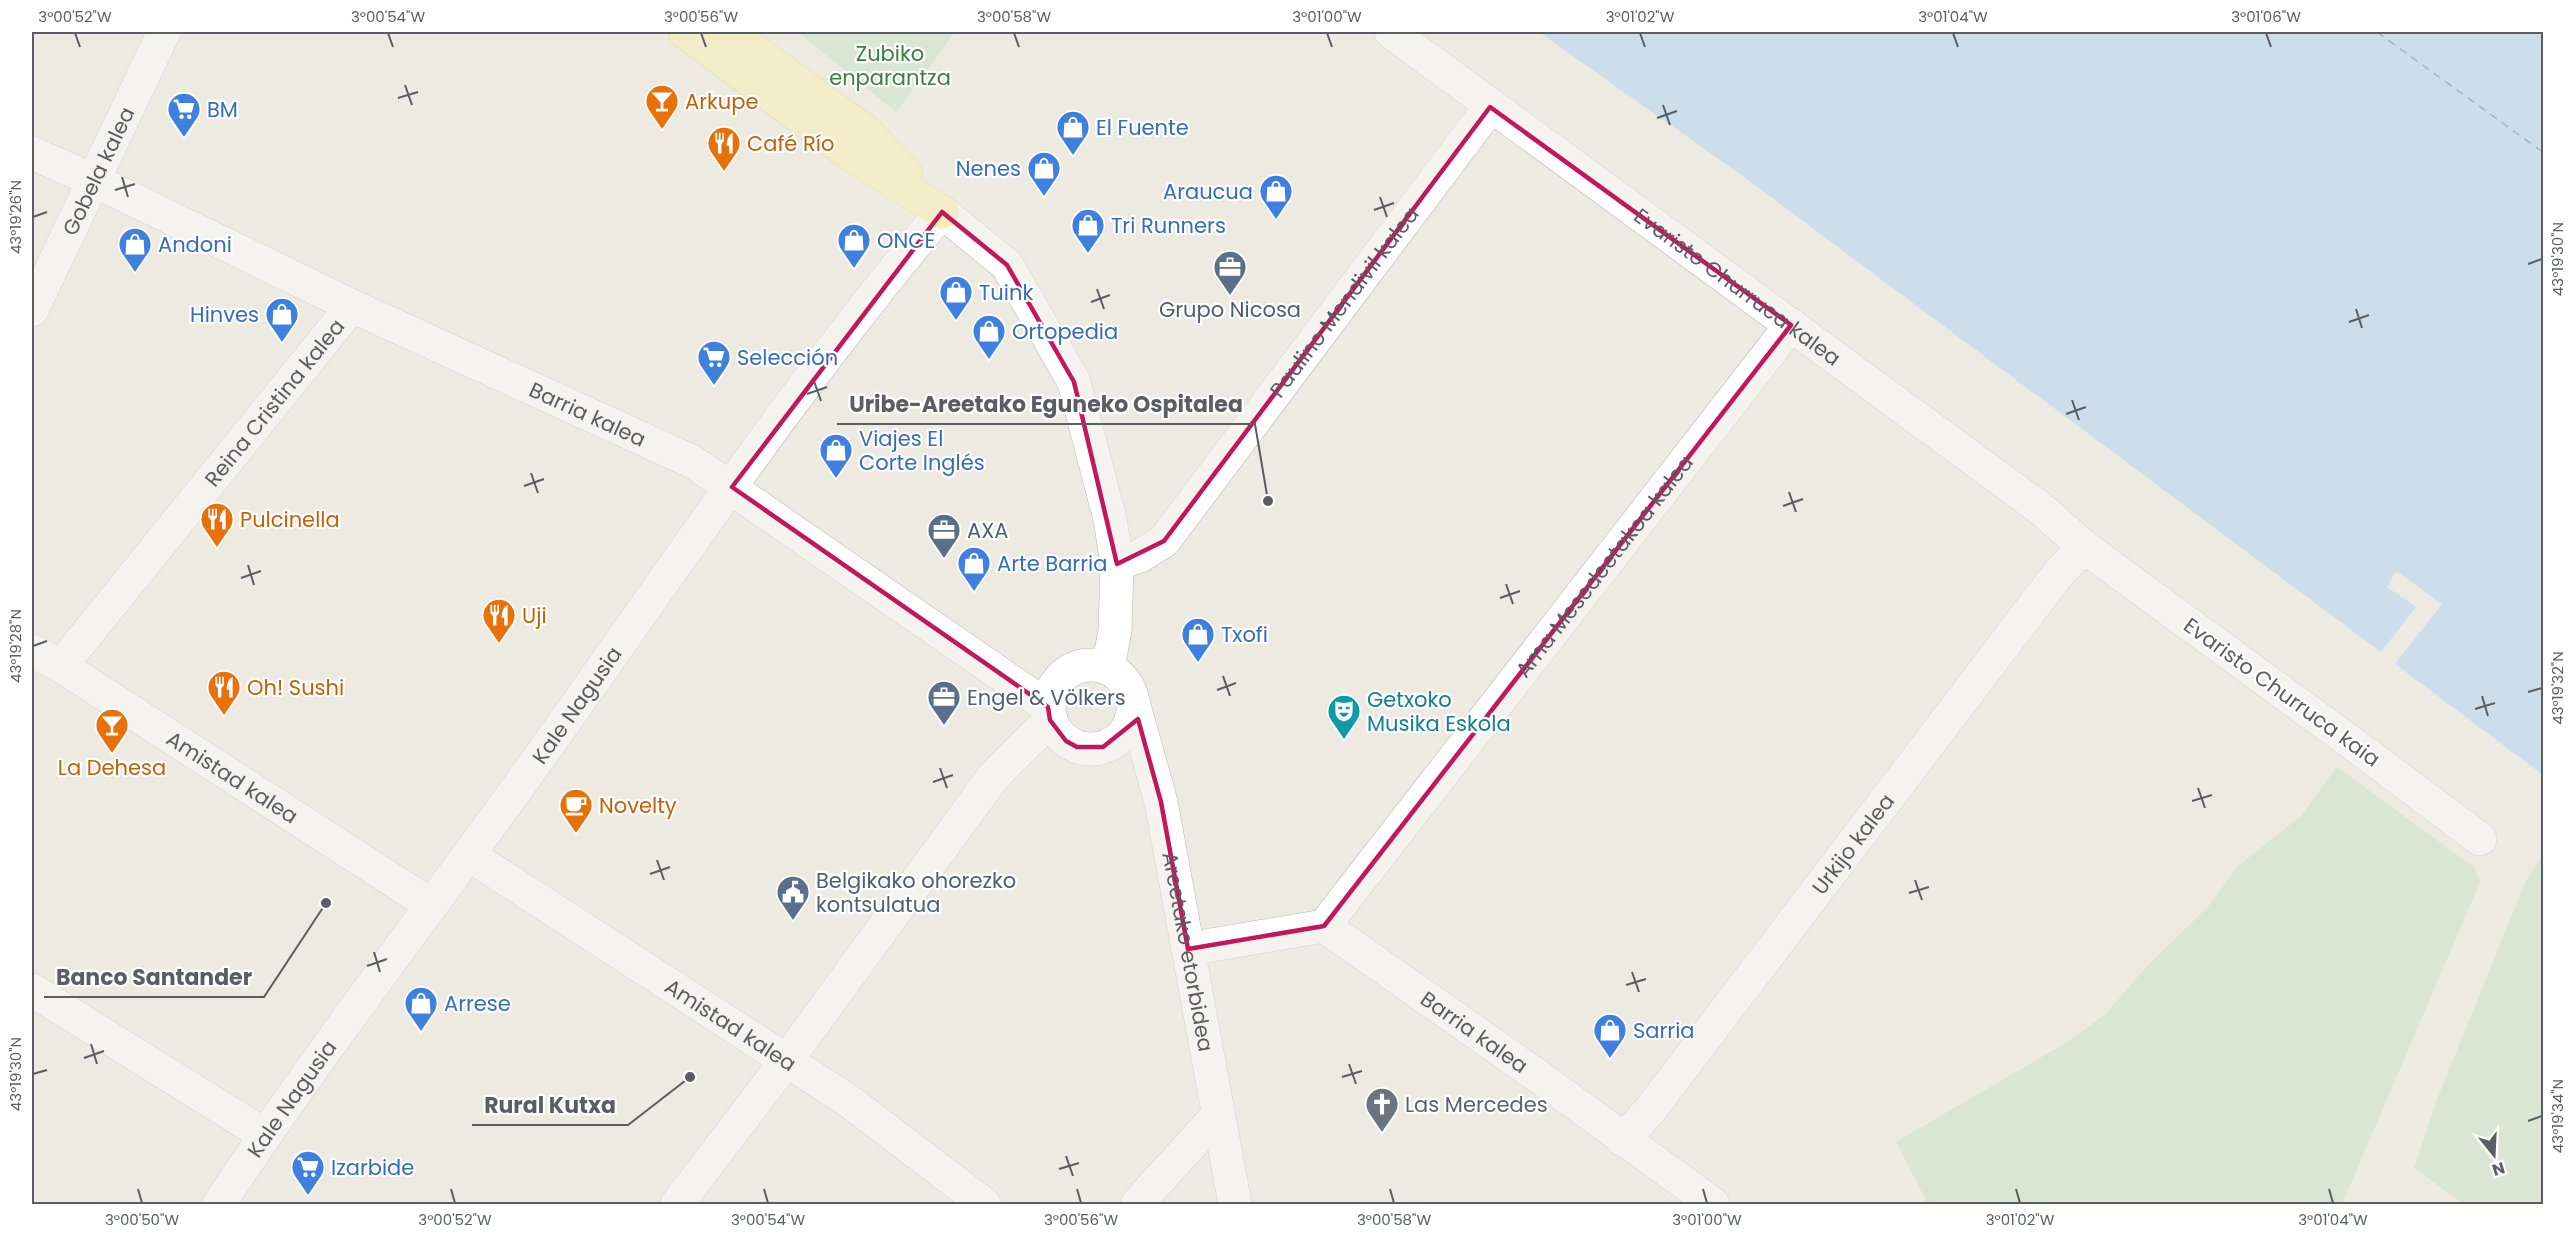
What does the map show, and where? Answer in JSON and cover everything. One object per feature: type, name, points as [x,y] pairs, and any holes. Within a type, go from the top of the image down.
[{"type":"main road","points":[[685,32],[847,152],[942,212]]},
{"type":"main road","points":[[729,32],[865,131],[942,212]]},
{"type":"street","name":"Gobela kalea","points":[[32,310],[164,32]]},
{"type":"street","name":"Evaristo Churruca kalea","points":[[1390,32],[2040,508],[2084,547]]},
{"type":"street","name":"Paulino Mendivil kalea","points":[[1118,564],[1140,556],[1164,541],[1490,107]]},
{"type":"street","name":"Barria kalea","points":[[32,153],[93,180],[352,306],[693,462],[732,487],[1049,713]]},
{"type":"street","name":"Kale Nagusia","points":[[219,1204],[348,1016],[469,855],[732,487],[895,269],[942,212]]},
{"type":"street","points":[[942,212],[1007,265],[1074,382],[1110,519],[1118,564],[1115,631],[1108,668]]},
{"type":"street","name":"Reina Cristina kalea","points":[[61,666],[352,306]]},
{"type":"street","name":"Ama Mesedeetakoa kalea","points":[[1324,926],[1791,325]]},
{"type":"street","name":"Evaristo Churruca kaia","points":[[2084,547],[2480,839]]},
{"type":"street","name":"Urkijo kalea","points":[[1623,1140],[1650,1110],[2058,574],[2084,547]]},
{"type":"street","name":"Amistad kalea","points":[[32,651],[61,666],[431,905]]},
{"type":"street","points":[[1086,665],[1108,668],[1120,675],[1129,687],[1133,702],[1133,717],[1127,730],[1116,741],[1103,747],[1077,747],[1066,741],[1049,713],[1050,694],[1066,672],[1086,665]]},
{"type":"street","name":"Areetako etorbidea","points":[[1133,702],[1161,802],[1234,1204]]},
{"type":"street","points":[[677,1204],[787,1060],[993,777],[1049,713]]},
{"type":"street","name":"Amistad kalea","points":[[469,855],[849,1101],[984,1204]]},
{"type":"street","name":"Barria kalea","points":[[1324,926],[1542,1079],[1713,1204]]},
{"type":"street","points":[[1188,949],[1324,926]]},
{"type":"street","points":[[32,990],[265,1135]]},
{"type":"street","points":[[1137,1204],[1217,1116]]},
{"type":"highlighted area","points":[[1490,107],[1791,325],[1324,926],[1188,949],[1161,802],[1138,719],[1103,747],[1077,747],[1066,741],[1050,720],[1048,707],[732,487],[942,212],[1007,265],[1074,382],[1117,564],[1164,541]]},
{"type":"green space","name":"Zubiko enparantza","points":[[798,32],[955,32],[896,112]]},
{"type":"green space","points":[[2337,767],[2475,868],[2480,882],[2342,1204],[1928,1204],[1896,1142],[2064,1044],[2105,1015],[2146,967],[2208,907],[2237,867],[2301,816]]},
{"type":"green space","points":[[2543,853],[2543,1204],[2464,1204],[2414,1168],[2436,1102],[2525,883]]},
{"type":"water","points":[[1539,32],[2543,32],[2543,775],[2395,664],[2442,604],[2396,571],[2387,587],[2416,607],[2381,652],[1744,177]]},
{"type":"ferry route","points":[[2377,32],[2544,153]]},
{"type":"place","name":"Arkupe","points":[[662,130]]},
{"type":"place","name":"BM","points":[[184,138]]},
{"type":"place","name":"El Fuente","points":[[1073,156]]},
{"type":"place","name":"Café Río","points":[[724,172]]},
{"type":"place","name":"Nenes","points":[[1044,197]]},
{"type":"place","name":"Araucua","points":[[1276,220]]},
{"type":"place","name":"Tri Runners","points":[[1088,254]]},
{"type":"place","name":"ONCE","points":[[854,269]]},
{"type":"place","name":"Andoni","points":[[135,273]]},
{"type":"place","name":"Grupo Nicosa","points":[[1230,296]]},
{"type":"place","name":"Tuink","points":[[956,321]]},
{"type":"place","name":"Hinves","points":[[282,343]]},
{"type":"place","name":"Ortopedia","points":[[989,360]]},
{"type":"place","name":"Selección","points":[[714,386]]},
{"type":"place","name":"Viajes El Corte Inglés","points":[[836,479]]},
{"type":"place","name":"Uribe-Areetako Eguneko Ospitalea","points":[[1268,501]]},
{"type":"place","name":"Pulcinella","points":[[217,548]]},
{"type":"place","name":"AXA","points":[[944,559]]},
{"type":"place","name":"Arte Barria","points":[[974,592]]},
{"type":"place","name":"Uji","points":[[499,644]]},
{"type":"place","name":"Txofi","points":[[1198,663]]},
{"type":"place","name":"Oh! Sushi","points":[[224,716]]},
{"type":"place","name":"Engel & Völkers","points":[[944,726]]},
{"type":"place","name":"Getxoko Musika Eskola","points":[[1344,740]]},
{"type":"place","name":"La Dehesa","points":[[112,754]]},
{"type":"place","name":"Novelty","points":[[576,834]]},
{"type":"place","name":"Banco Santander","points":[[326,903]]},
{"type":"place","name":"Belgikako ohorezko kontsulatua","points":[[793,921]]},
{"type":"place","name":"Arrese","points":[[421,1032]]},
{"type":"place","name":"Sarria","points":[[1610,1059]]},
{"type":"place","name":"Rural Kutxa","points":[[690,1077]]},
{"type":"place","name":"Las Mercedes","points":[[1382,1133]]},
{"type":"place","name":"Izarbide","points":[[308,1196]]}]
